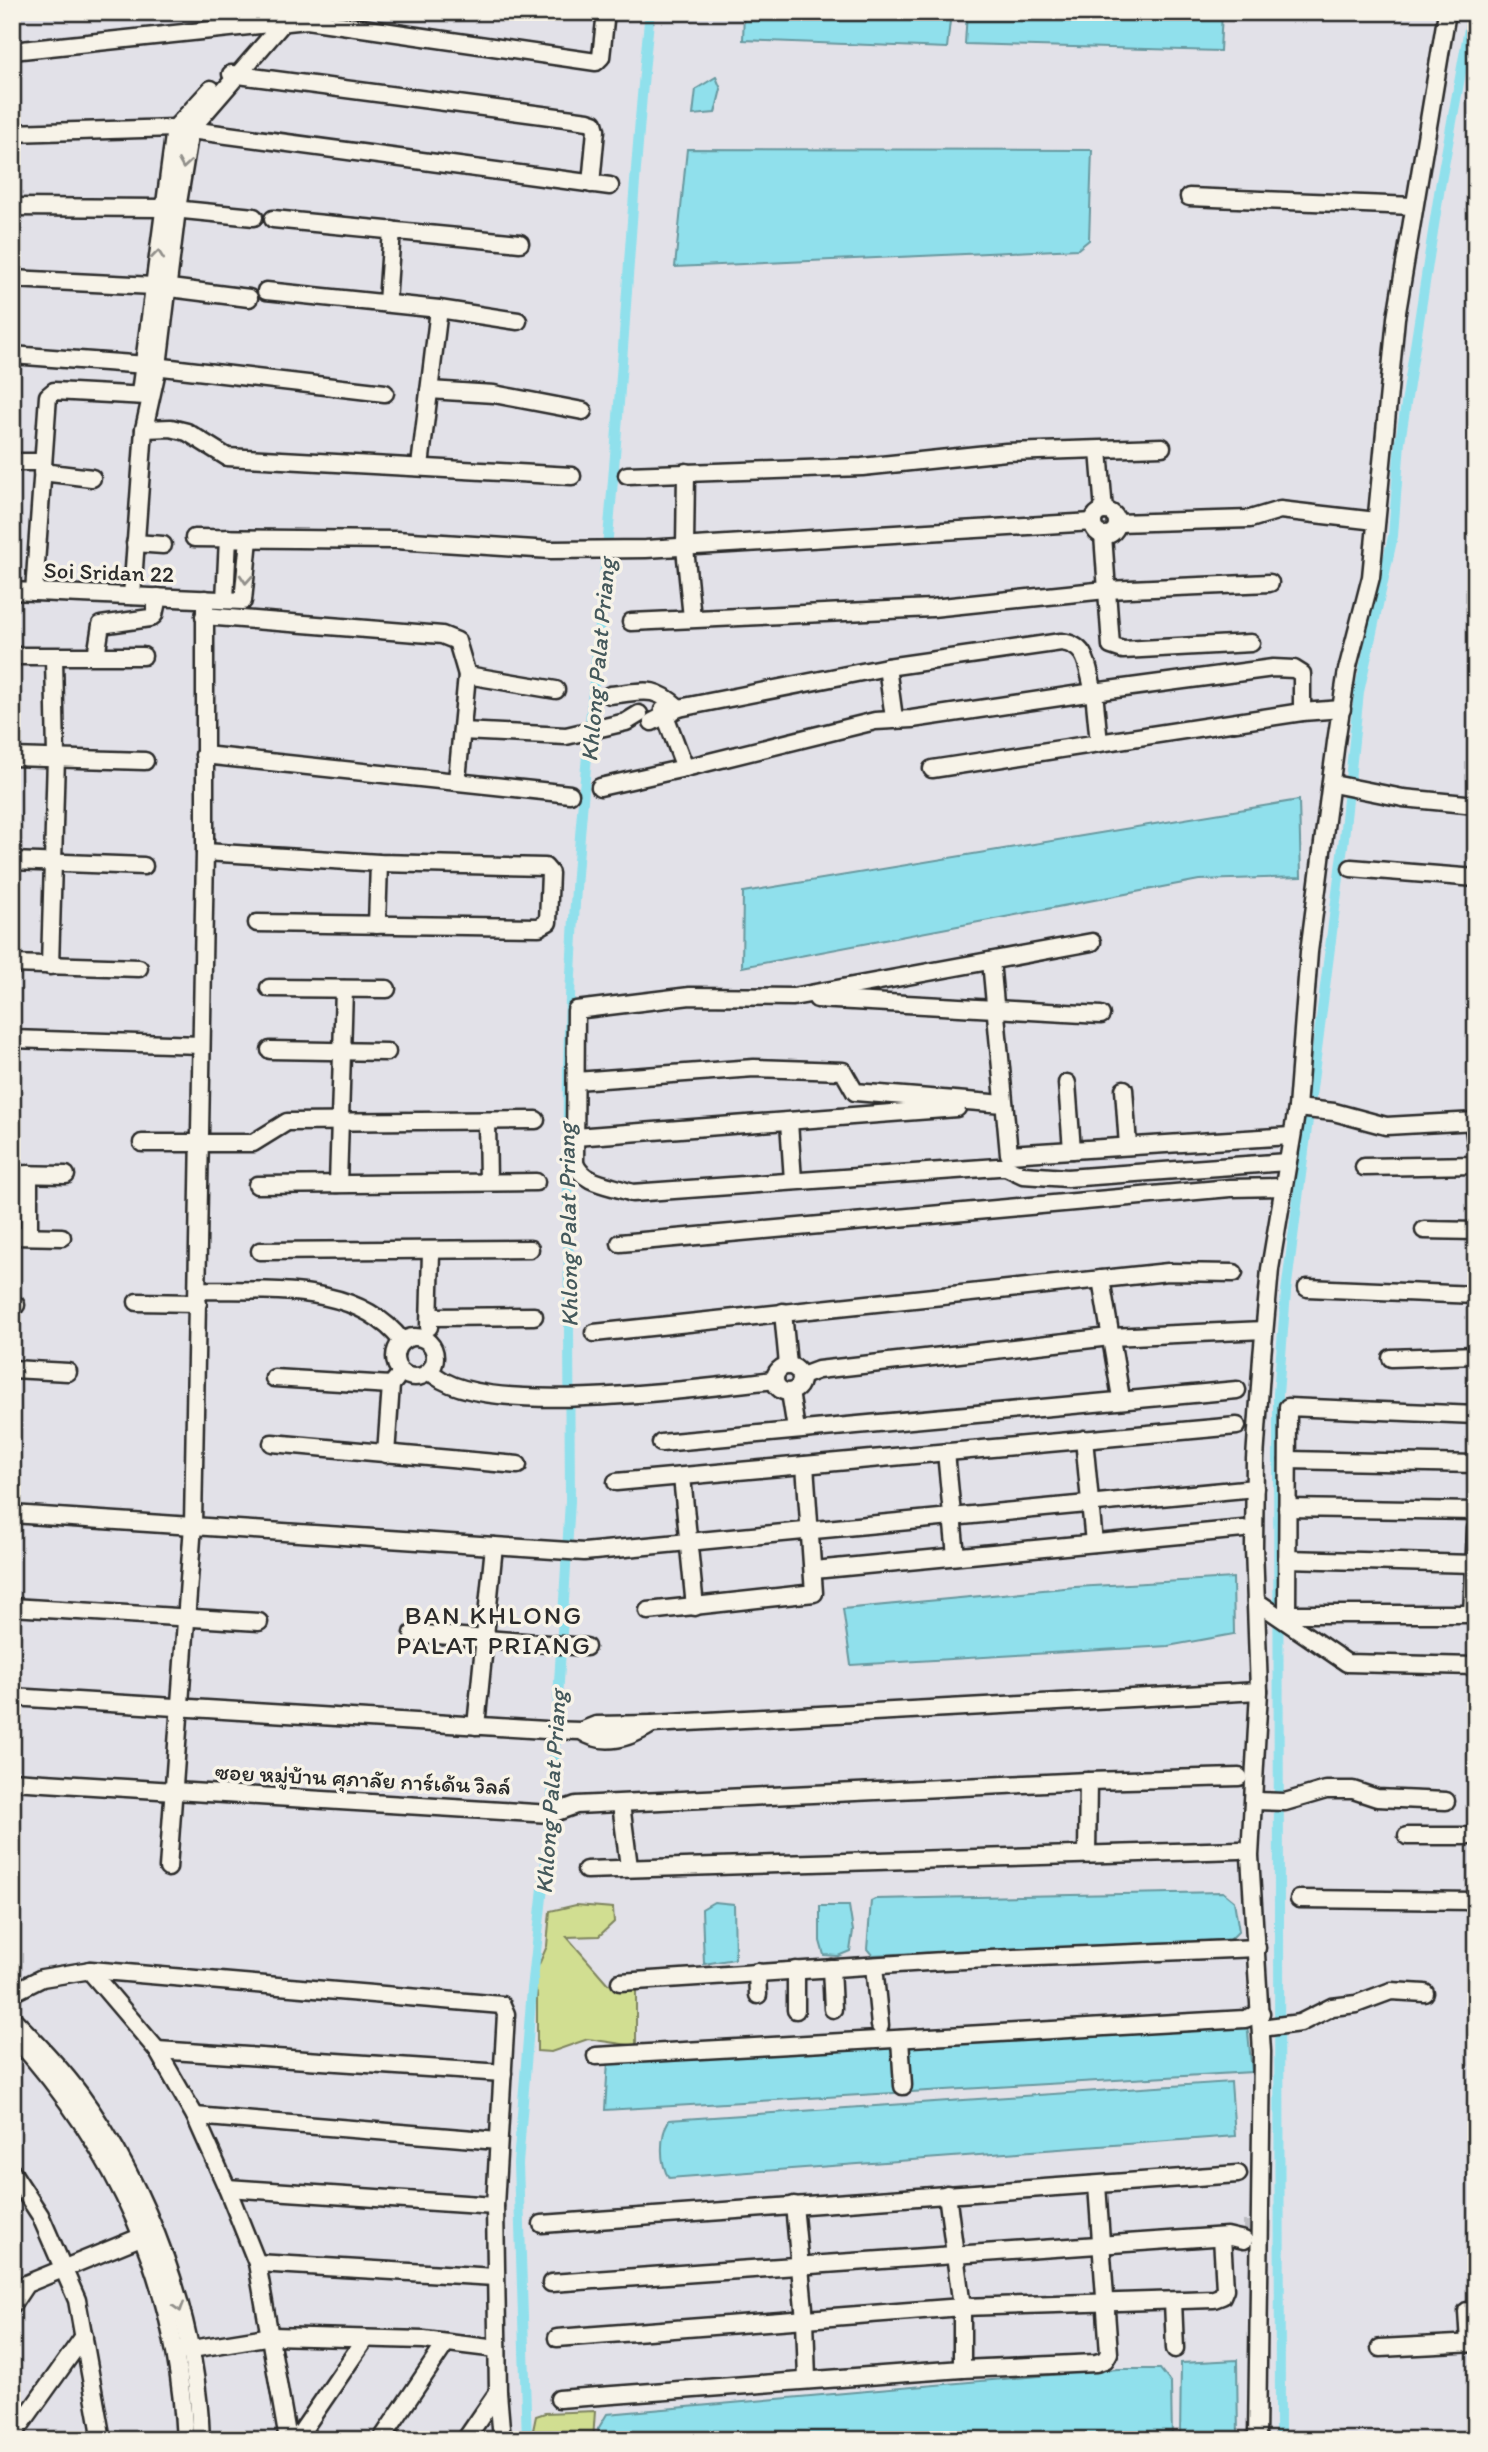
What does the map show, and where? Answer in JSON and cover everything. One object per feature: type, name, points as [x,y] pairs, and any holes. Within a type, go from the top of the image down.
[{"type":"street","points":[[12,51],[281,17],[596,62],[601,57],[606,12]]},
{"type":"street","points":[[1256,2440],[1252,2234],[1270,2023],[1257,1948],[1251,1856],[1265,1802],[1256,1601],[1255,1488],[1264,1330],[1270,1269],[1291,1136],[1302,1109],[1309,952],[1347,670],[1371,577],[1396,318],[1447,12]]},
{"type":"street","points":[[132,596],[144,396],[152,365],[170,208],[183,129],[281,17]]},
{"type":"street","points":[[231,74],[588,121],[594,123],[596,130],[591,184]]},
{"type":"street","points":[[12,134],[183,129],[610,186]]},
{"type":"street","points":[[1189,197],[1413,206]]},
{"type":"street","points":[[12,206],[170,208],[254,217]]},
{"type":"street","points":[[272,219],[520,243]]},
{"type":"street","points":[[387,303],[392,230]]},
{"type":"street","points":[[12,279],[161,287],[249,298]]},
{"type":"street","points":[[266,291],[439,309],[518,321]]},
{"type":"street","points":[[420,466],[439,309]]},
{"type":"street","points":[[12,355],[152,365],[385,393]]},
{"type":"street","points":[[429,390],[494,394],[583,411]]},
{"type":"street","points":[[34,592],[50,393],[144,396]]},
{"type":"street","points":[[144,429],[171,428],[187,432],[226,457],[572,476]]},
{"type":"street","points":[[627,475],[862,467],[1006,452],[1162,447]]},
{"type":"street","points":[[1099,450],[1100,523],[1109,641],[1115,649],[1251,643]]},
{"type":"street","points":[[12,462],[92,478]]},
{"type":"street","points":[[685,472],[684,548],[692,618]]},
{"type":"street","points":[[194,538],[396,540],[551,550],[684,548],[1100,523],[1113,533],[1117,523],[1250,519],[1280,510],[1376,521]]},
{"type":"street","points":[[228,538],[225,600],[244,599],[249,538]]},
{"type":"street","points":[[135,543],[163,545]]},
{"type":"street","points":[[631,622],[932,608],[1107,590],[1270,583]]},
{"type":"street","name":"Soi Sridan 22","points":[[12,591],[225,600]]},
{"type":"street","points":[[97,650],[101,625],[150,618],[154,615],[158,597]]},
{"type":"street","points":[[167,1868],[193,1525],[205,852],[205,599]]},
{"type":"street","points":[[204,616],[442,635],[457,642],[467,676],[457,780]]},
{"type":"street","points":[[462,731],[566,736],[887,667],[1061,642],[1074,643],[1082,650],[1094,692],[1099,743]]},
{"type":"street","points":[[12,656],[143,656]]},
{"type":"street","points":[[50,966],[56,757],[54,657]]},
{"type":"street","points":[[887,667],[894,718]]},
{"type":"street","points":[[600,787],[894,718],[912,719],[1273,668],[1294,669],[1301,674],[1302,712]]},
{"type":"street","points":[[467,676],[556,690]]},
{"type":"street","points":[[610,695],[653,691],[662,693],[654,715]]},
{"type":"street","points":[[932,769],[1302,712],[1342,709]]},
{"type":"street","points":[[654,715],[685,768]]},
{"type":"street","points":[[204,755],[570,794]]},
{"type":"street","points":[[12,757],[145,761]]},
{"type":"street","points":[[1333,784],[1354,786],[1403,798],[1476,806]]},
{"type":"street","points":[[205,852],[379,863],[545,867],[550,873],[548,922],[545,926],[257,923]]},
{"type":"street","points":[[12,861],[144,866]]},
{"type":"street","points":[[377,925],[379,863]]},
{"type":"street","points":[[1351,868],[1476,878]]},
{"type":"street","points":[[793,998],[1092,942]]},
{"type":"street","points":[[991,961],[1009,1154],[1291,1136]]},
{"type":"street","points":[[12,964],[139,968]]},
{"type":"street","points":[[269,988],[387,989]]},
{"type":"street","points":[[338,1184],[344,989]]},
{"type":"street","points":[[1101,1015],[793,998],[690,996],[576,1010],[575,1138],[578,1173],[587,1179],[632,1193],[998,1167],[1006,1167],[1023,1175],[1067,1178],[1287,1162]]},
{"type":"street","points":[[12,1039],[201,1045]]},
{"type":"street","points":[[270,1050],[387,1052]]},
{"type":"street","points":[[576,1081],[754,1068],[843,1071],[855,1092],[1004,1104]]},
{"type":"street","points":[[1067,1083],[1072,1150]]},
{"type":"street","points":[[1124,1089],[1128,1146]]},
{"type":"street","points":[[575,1138],[1004,1104]]},
{"type":"street","points":[[1302,1109],[1334,1112],[1386,1126],[1475,1121],[1476,1143]]},
{"type":"street","points":[[142,1143],[253,1143],[287,1122],[536,1120]]},
{"type":"street","points":[[487,1121],[488,1182]]},
{"type":"street","points":[[789,1122],[793,1181]]},
{"type":"street","points":[[1364,1167],[1476,1165]]},
{"type":"street","points":[[12,1174],[66,1175]]},
{"type":"street","points":[[29,1174],[20,1236],[62,1237]]},
{"type":"street","points":[[257,1185],[536,1182]]},
{"type":"street","points":[[620,1243],[1230,1188],[1283,1187]]},
{"type":"street","points":[[1424,1230],[1476,1231]]},
{"type":"street","points":[[260,1251],[430,1252],[530,1249]]},
{"type":"street","points":[[425,1339],[432,1317],[430,1252]]},
{"type":"street","points":[[594,1333],[1168,1272],[1234,1273]]},
{"type":"street","points":[[1101,1279],[1121,1398]]},
{"type":"street","points":[[1307,1288],[1476,1295]]},
{"type":"street","points":[[137,1302],[295,1294],[354,1303],[374,1312],[402,1341]]},
{"type":"street","points":[[783,1312],[788,1365]]},
{"type":"street","points":[[432,1317],[534,1316]]},
{"type":"street","points":[[802,1376],[797,1368],[788,1365],[778,1370],[775,1380],[780,1390],[790,1392],[797,1389],[802,1376],[818,1370],[1110,1337],[1264,1330]]},
{"type":"street","points":[[410,1338],[425,1339],[434,1348],[435,1360],[430,1371],[416,1377],[402,1372],[395,1356],[402,1341],[410,1338]]},
{"type":"street","points":[[1391,1358],[1476,1355]]},
{"type":"street","points":[[12,1369],[68,1372]]},
{"type":"street","points":[[430,1371],[444,1384],[471,1391],[552,1399],[593,1398],[775,1380]]},
{"type":"street","points":[[386,1454],[391,1385],[402,1372]]},
{"type":"street","points":[[274,1377],[391,1385]]},
{"type":"street","points":[[661,1443],[1121,1398],[1237,1390]]},
{"type":"street","points":[[790,1392],[796,1430]]},
{"type":"street","points":[[1476,1415],[1288,1407],[1287,1614],[1474,1614],[1476,1529]]},
{"type":"street","points":[[616,1482],[1237,1426]]},
{"type":"street","points":[[1084,1439],[1094,1543]]},
{"type":"street","points":[[272,1443],[518,1465]]},
{"type":"street","points":[[946,1452],[956,1556]]},
{"type":"street","points":[[1288,1460],[1476,1464]]},
{"type":"street","points":[[648,1611],[810,1596],[816,1590],[805,1465]]},
{"type":"street","points":[[682,1477],[695,1607]]},
{"type":"street","points":[[12,1514],[584,1552],[1255,1488]]},
{"type":"street","points":[[1287,1508],[1476,1511]]},
{"type":"street","points":[[814,1570],[1242,1529]]},
{"type":"street","points":[[476,1726],[494,1546]]},
{"type":"street","points":[[1287,1559],[1475,1559]]},
{"type":"street","points":[[1256,1601],[1347,1663],[1476,1667]]},
{"type":"street","points":[[12,1607],[260,1622]]},
{"type":"street","points":[[413,1633],[580,1646]]},
{"type":"street","points":[[12,1697],[577,1731],[596,1725],[1259,1691]]},
{"type":"street","points":[[629,1867],[621,1804],[1088,1781],[1239,1777]]},
{"type":"street","name":"ซอย หมู่บ้าน ศุภาลัย การ์เด้น วิลล์","points":[[12,1781],[551,1814],[576,1805],[621,1804]]},
{"type":"street","points":[[1087,1854],[1088,1781]]},
{"type":"street","points":[[1265,1802],[1326,1790],[1353,1790],[1377,1798],[1446,1801]]},
{"type":"street","points":[[1407,1836],[1476,1836]]},
{"type":"street","points":[[586,1870],[1240,1850]]},
{"type":"street","points":[[1299,1899],[1476,1901]]},
{"type":"street","points":[[620,1982],[831,1968],[1257,1948]]},
{"type":"street","points":[[874,1966],[880,2026]]},
{"type":"street","points":[[831,1968],[833,2009]]},
{"type":"street","points":[[89,1970],[157,2050],[195,2116],[227,2188],[257,2263],[272,2336],[288,2440]]},
{"type":"street","points":[[12,1993],[42,1978],[89,1970],[502,2005],[506,2014],[495,2206],[498,2392],[502,2440]]},
{"type":"street","points":[[796,1970],[796,2010]]},
{"type":"street","points":[[757,1972],[758,1995]]},
{"type":"street","points":[[596,2056],[1245,2019],[1270,2023],[1311,2020],[1332,2007],[1356,2004],[1379,1994],[1424,1993]]},
{"type":"street","points":[[12,2018],[80,2095],[111,2143],[155,2235],[181,2313],[185,2440]]},
{"type":"street","points":[[12,2034],[52,2080],[101,2148],[143,2236],[183,2350],[201,2440]]},
{"type":"street","points":[[900,2039],[903,2086]]},
{"type":"street","points":[[157,2050],[503,2073]]},
{"type":"street","points":[[195,2116],[498,2141]]},
{"type":"street","points":[[542,2224],[1238,2174]]},
{"type":"street","points":[[14,2180],[40,2216],[77,2300],[102,2440]]},
{"type":"street","points":[[559,2399],[962,2368],[1096,2363],[1105,2360],[1109,2353],[1097,2185]]},
{"type":"street","points":[[227,2188],[495,2206]]},
{"type":"street","points":[[947,2194],[962,2307],[962,2368]]},
{"type":"street","points":[[794,2205],[805,2319],[807,2380]]},
{"type":"street","points":[[551,2283],[955,2252],[1252,2234]]},
{"type":"street","points":[[12,2305],[26,2284],[143,2236]]},
{"type":"street","points":[[557,2338],[962,2307],[1106,2305],[1222,2296],[1225,2236]]},
{"type":"street","points":[[257,2263],[495,2277]]},
{"type":"street","points":[[1173,2301],[1175,2349]]},
{"type":"street","points":[[1380,2347],[1472,2343],[1467,2311]]},
{"type":"street","points":[[12,2437],[84,2336]]},
{"type":"street","points":[[183,2350],[272,2336],[446,2343],[497,2349]]},
{"type":"street","points":[[296,2440],[365,2339]]},
{"type":"street","points":[[381,2440],[446,2343]]},
{"type":"street","points":[[465,2440],[498,2392]]},
{"type":"green space","points":[[576,1905],[613,1908],[614,1922],[599,1936],[567,1937],[608,1984],[636,1990],[636,2046],[588,2039],[551,2052],[537,2051],[537,1994],[533,1978],[547,1946],[550,1911]]},
{"type":"green space","points":[[595,2411],[593,2440],[531,2440],[536,2416],[545,2413]]},
{"type":"water","points":[[744,12],[951,12],[947,48],[743,40]]},
{"type":"water","points":[[967,12],[1222,12],[1220,51],[965,44]]},
{"type":"water","points":[[716,77],[721,89],[715,113],[693,115],[696,89]]},
{"type":"water","points":[[687,149],[1092,150],[1089,240],[1078,249],[675,267]]},
{"type":"water","points":[[1299,800],[1301,877],[1199,880],[742,967],[743,892]]},
{"type":"water","points":[[1233,1578],[1234,1634],[1168,1646],[851,1665],[843,1609],[1075,1587]]},
{"type":"water","points":[[1223,1892],[1234,1901],[1239,1931],[1230,1940],[872,1955],[867,1949],[871,1901],[875,1899]]},
{"type":"water","points":[[714,1902],[734,1904],[735,1959],[704,1964],[702,1909]]},
{"type":"water","points":[[820,1906],[849,1906],[853,1931],[850,1951],[838,1956],[824,1955],[820,1941]]},
{"type":"water","points":[[1247,2023],[1252,2072],[605,2110],[608,2061]]},
{"type":"water","points":[[1231,2082],[1235,2136],[669,2178],[662,2157],[664,2133],[669,2120]]},
{"type":"water","points":[[1237,2360],[1238,2440],[1180,2440],[1181,2363]]},
{"type":"water","points":[[1118,2369],[1160,2369],[1171,2383],[1172,2440],[600,2440],[598,2429],[607,2414]]},
{"type":"waterway","name":"Khlong Palat Priang","points":[[568,1137],[568,1059],[575,904],[610,515],[650,12]]},
{"type":"waterway","points":[[1280,2440],[1278,1394],[1286,1292],[1344,838],[1359,692],[1393,536],[1400,442],[1440,187],[1472,12]]},
{"type":"waterway","name":"Khlong Palat Priang","points":[[527,2440],[518,2164],[532,1989],[551,1814],[570,1501],[568,1153]]},
{"type":"tunnel","points":[[1243,2229],[1253,2229]]},
{"type":"district","name":"BAN KHLONG PALAT PRIANG","points":[[494,1630]]}]
